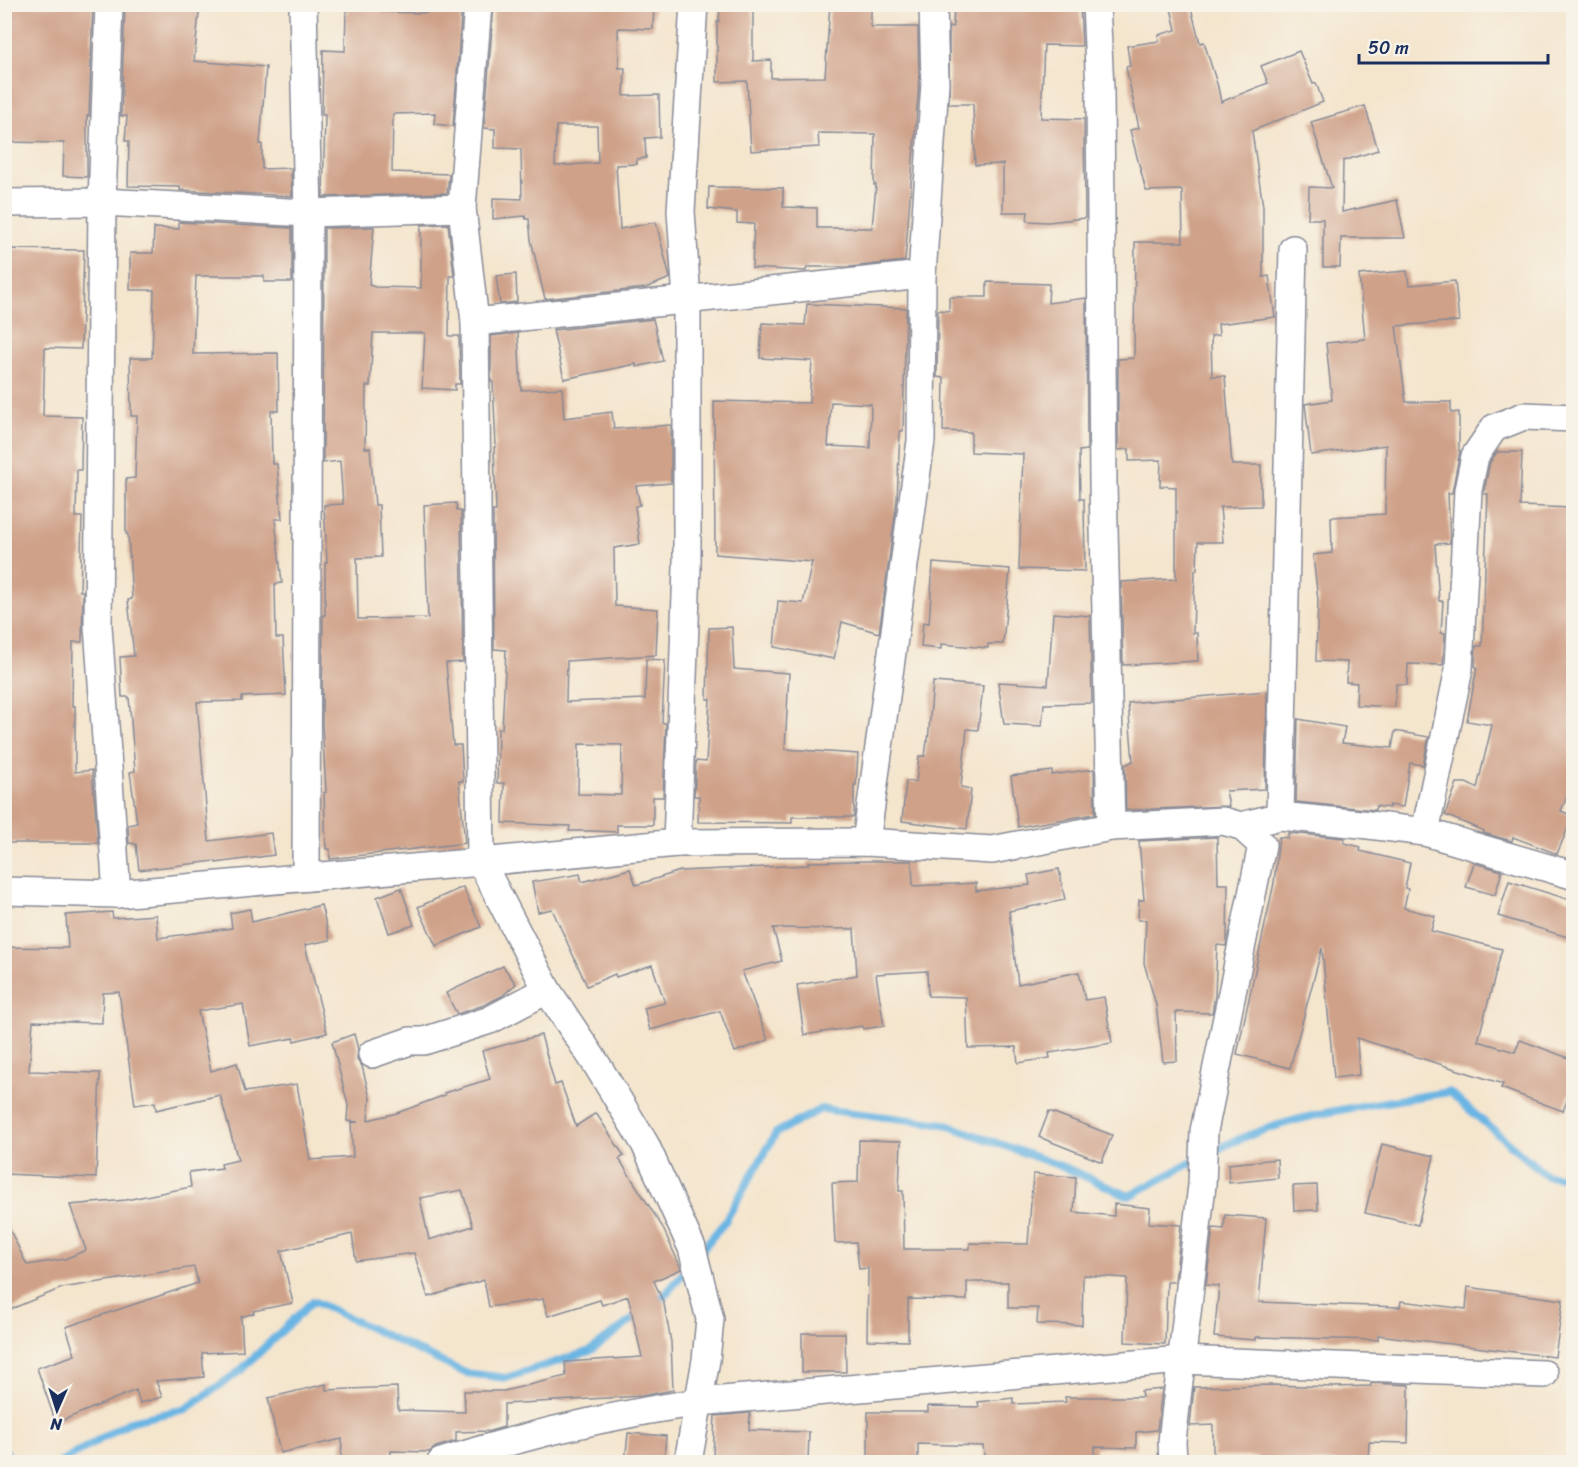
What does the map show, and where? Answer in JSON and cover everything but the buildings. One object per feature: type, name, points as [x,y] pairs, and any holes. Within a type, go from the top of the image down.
[{"type":"street","points":[[109,4],[102,202],[98,626],[117,894]]},
{"type":"street","points":[[303,4],[308,213],[306,877]]},
{"type":"street","points":[[478,4],[462,208],[475,322],[481,862],[547,990],[597,1065],[645,1144],[692,1248],[710,1318],[706,1360],[688,1462]]},
{"type":"street","points":[[677,843],[687,567],[687,300],[681,211],[694,4]]},
{"type":"street","points":[[866,842],[921,441],[922,275],[935,83],[933,4]]},
{"type":"street","points":[[1096,4],[1100,89],[1103,484],[1111,827]]},
{"type":"street","points":[[4,203],[102,202],[308,213],[462,208]]},
{"type":"street","points":[[1280,816],[1293,249]]},
{"type":"street","points":[[475,322],[922,275]]},
{"type":"street","points":[[1425,832],[1460,669],[1468,490],[1475,456],[1494,428],[1524,416],[1574,418]]},
{"type":"street","points":[[1241,826],[1280,816],[1425,832],[1572,875]]},
{"type":"street","points":[[4,891],[117,894],[677,843],[866,842],[992,849],[1111,827],[1223,821],[1241,826],[1262,845],[1204,1131],[1202,1185],[1172,1442],[1173,1462]]},
{"type":"street","points":[[372,1054],[410,1041],[424,1041],[490,1020],[547,990]]},
{"type":"street","points":[[441,1462],[571,1425],[699,1402],[1181,1360],[1544,1374]]},
{"type":"waterway","points":[[1210,1153],[1238,1140],[1296,1120],[1357,1107],[1449,1092],[1547,1176],[1574,1178]]},
{"type":"waterway","points":[[700,1252],[724,1223],[776,1133],[821,1109],[944,1124],[1066,1168],[1129,1196],[1196,1160]]},
{"type":"waterway","points":[[654,1303],[665,1295],[691,1264]]},
{"type":"waterway","points":[[61,1462],[131,1421],[186,1409],[240,1371],[313,1301],[465,1373],[506,1378],[590,1351],[640,1314]]},
{"type":"waterway","points":[[4,1450],[13,1462]]}]
